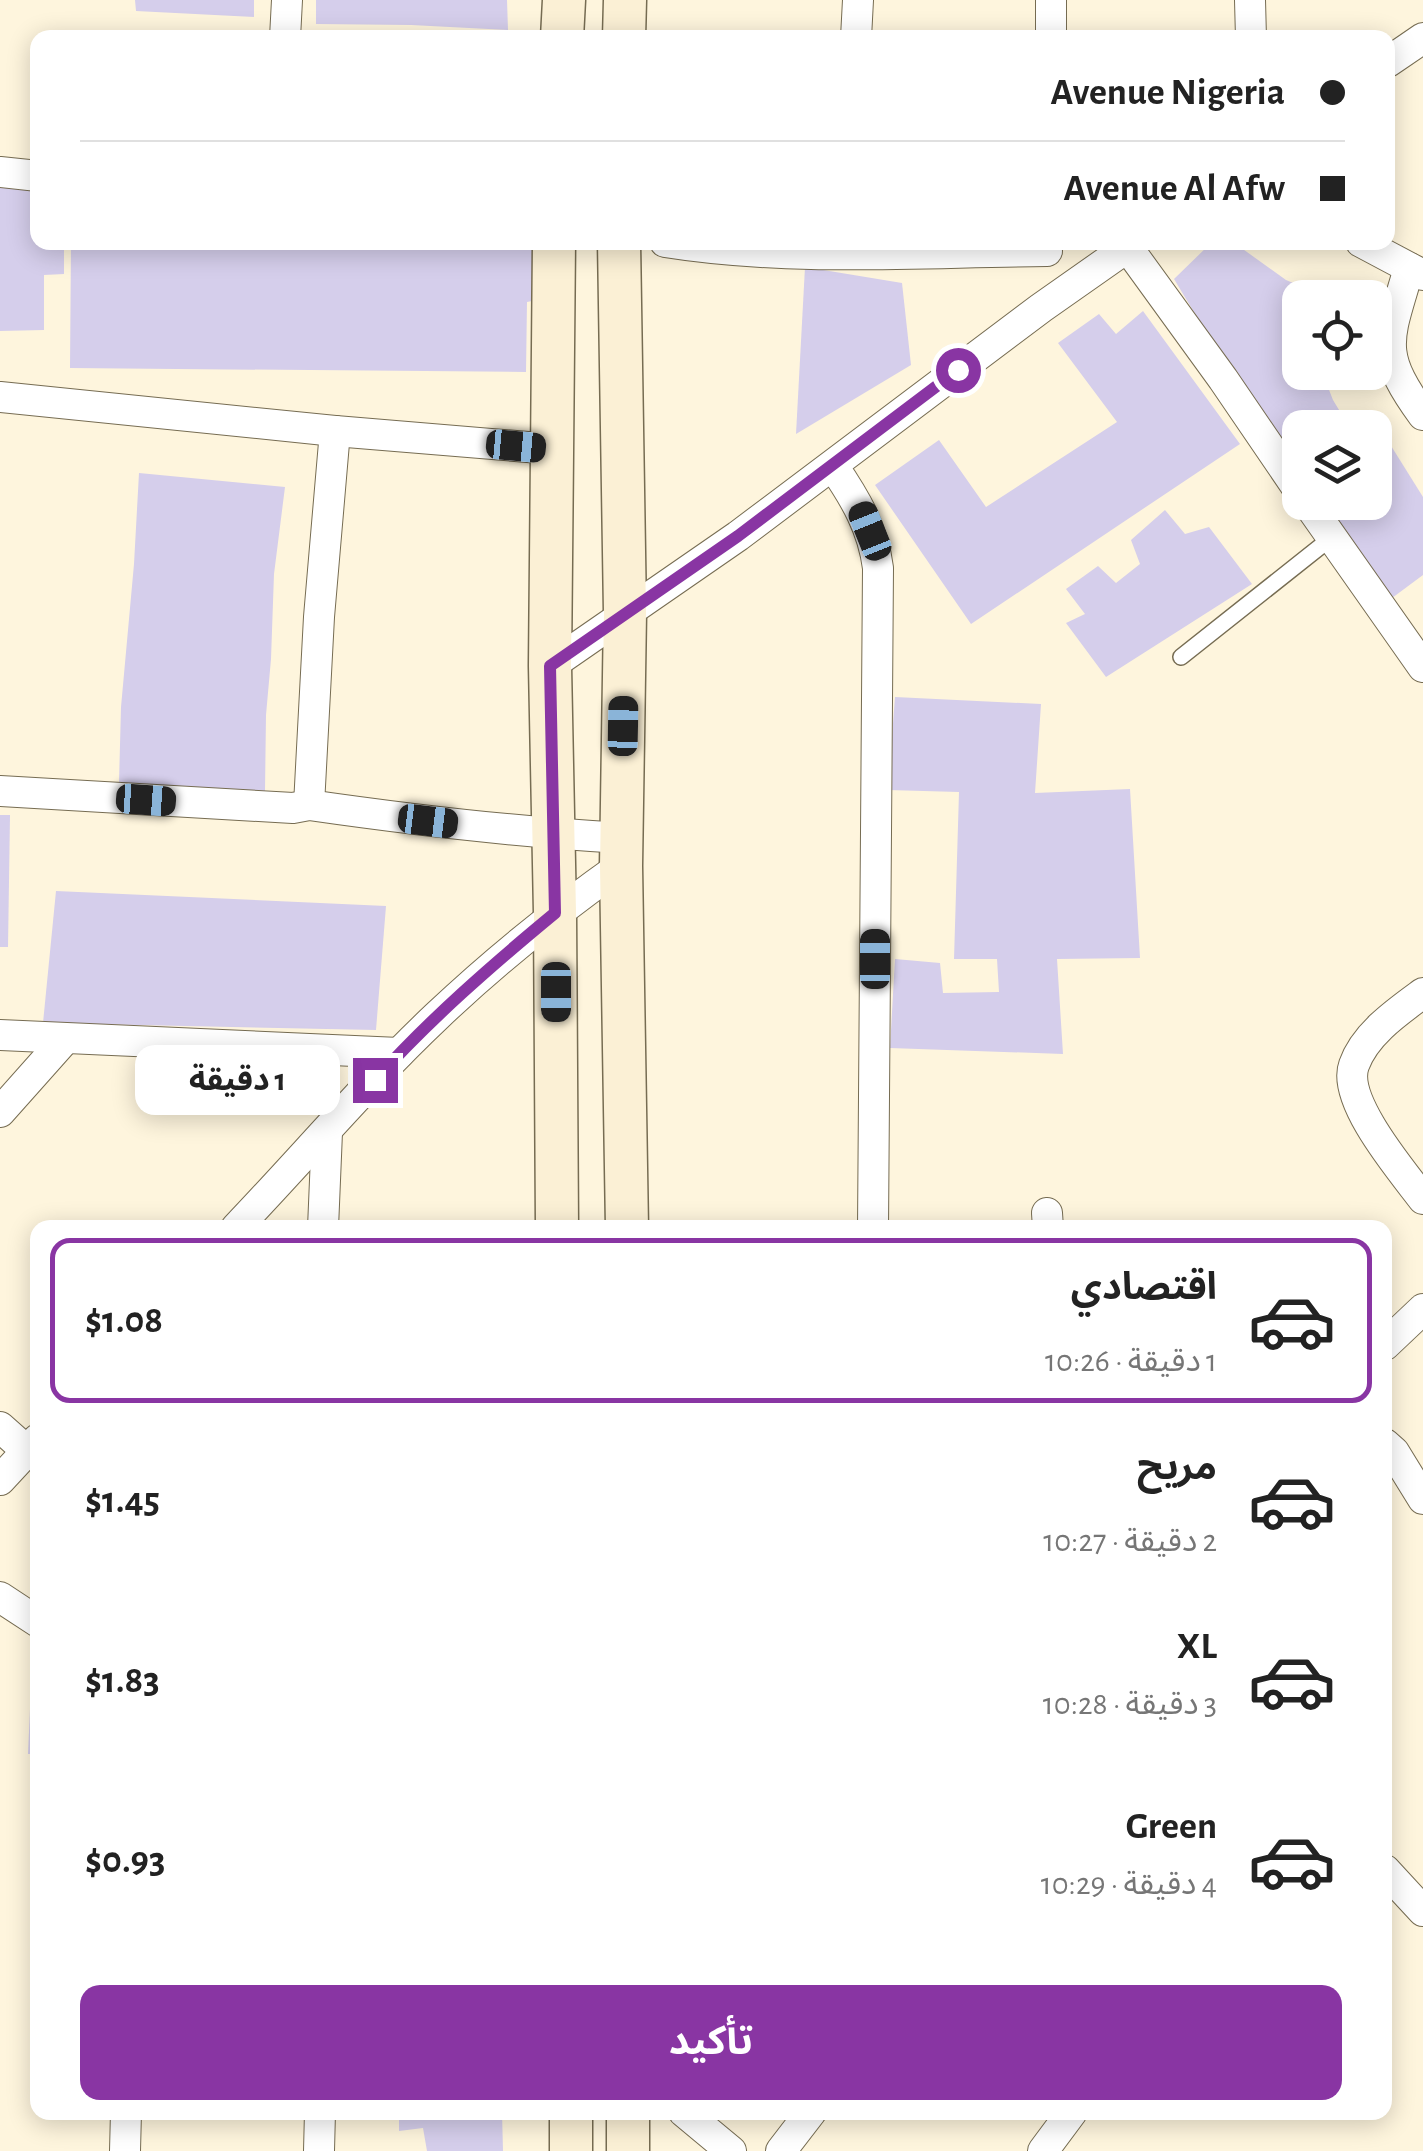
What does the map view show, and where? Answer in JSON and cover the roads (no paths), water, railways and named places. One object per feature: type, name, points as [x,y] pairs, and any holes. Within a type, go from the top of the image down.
[{"type":"main road","points":[[562,30],[564,0]]},
{"type":"main road","points":[[624,30],[625,0]]},
{"type":"main road","points":[[554,250],[550,666],[557,1220]]},
{"type":"main road","points":[[618,250],[625,614],[621,852],[628,1220]]},
{"type":"main road","points":[[571,2120],[571,2151]]},
{"type":"main road","points":[[628,2120],[628,2151]]},
{"type":"street","points":[[285,30],[287,0]]},
{"type":"street","points":[[856,30],[858,0]]},
{"type":"street","points":[[1051,0],[1051,30]]},
{"type":"street","points":[[1250,0],[1251,30]]},
{"type":"street","points":[[1395,57],[1423,38]]},
{"type":"street","points":[[0,172],[30,175]]},
{"type":"street","points":[[714,250],[760,250]]},
{"type":"street","points":[[1041,308],[1047,250]]},
{"type":"street","points":[[550,666],[738,536],[1124,250]]},
{"type":"street","points":[[1134,250],[1282,466]]},
{"type":"street","points":[[1376,250],[1416,271],[1390,335],[1390,352],[1394,370],[1423,415]]},
{"type":"street","points":[[0,396],[552,450]]},
{"type":"street","points":[[310,805],[334,431]]},
{"type":"street","points":[[833,466],[859,504],[876,550],[878,568],[873,1220]]},
{"type":"street","points":[[1320,520],[1423,667]]},
{"type":"street","points":[[0,791],[293,808],[310,805],[553,834],[621,852]]},
{"type":"street","points":[[244,1220],[399,1054],[621,852]]},
{"type":"street","points":[[1423,994],[1370,1037],[1352,1068],[1355,1098],[1362,1111],[1423,1199]]},
{"type":"street","points":[[0,1035],[399,1054]]},
{"type":"street","points":[[0,1112],[65,1039]]},
{"type":"street","points":[[322,1220],[327,1132]]},
{"type":"street","points":[[1392,1338],[1423,1309]]},
{"type":"street","points":[[0,1428],[30,1444]]},
{"type":"street","points":[[0,1480],[30,1447]]},
{"type":"street","points":[[1392,1450],[1423,1499]]},
{"type":"street","points":[[0,1597],[30,1617]]},
{"type":"street","points":[[1392,1878],[1423,1911]]},
{"type":"street","points":[[126,2120],[126,2151]]},
{"type":"street","points":[[320,2120],[320,2151]]},
{"type":"street","points":[[694,2120],[731,2151]]},
{"type":"street","points":[[781,2151],[805,2120]]},
{"type":"street","points":[[1043,2151],[1066,2120]]},
{"type":"lane","points":[[1180,657],[1332,538]]}]
